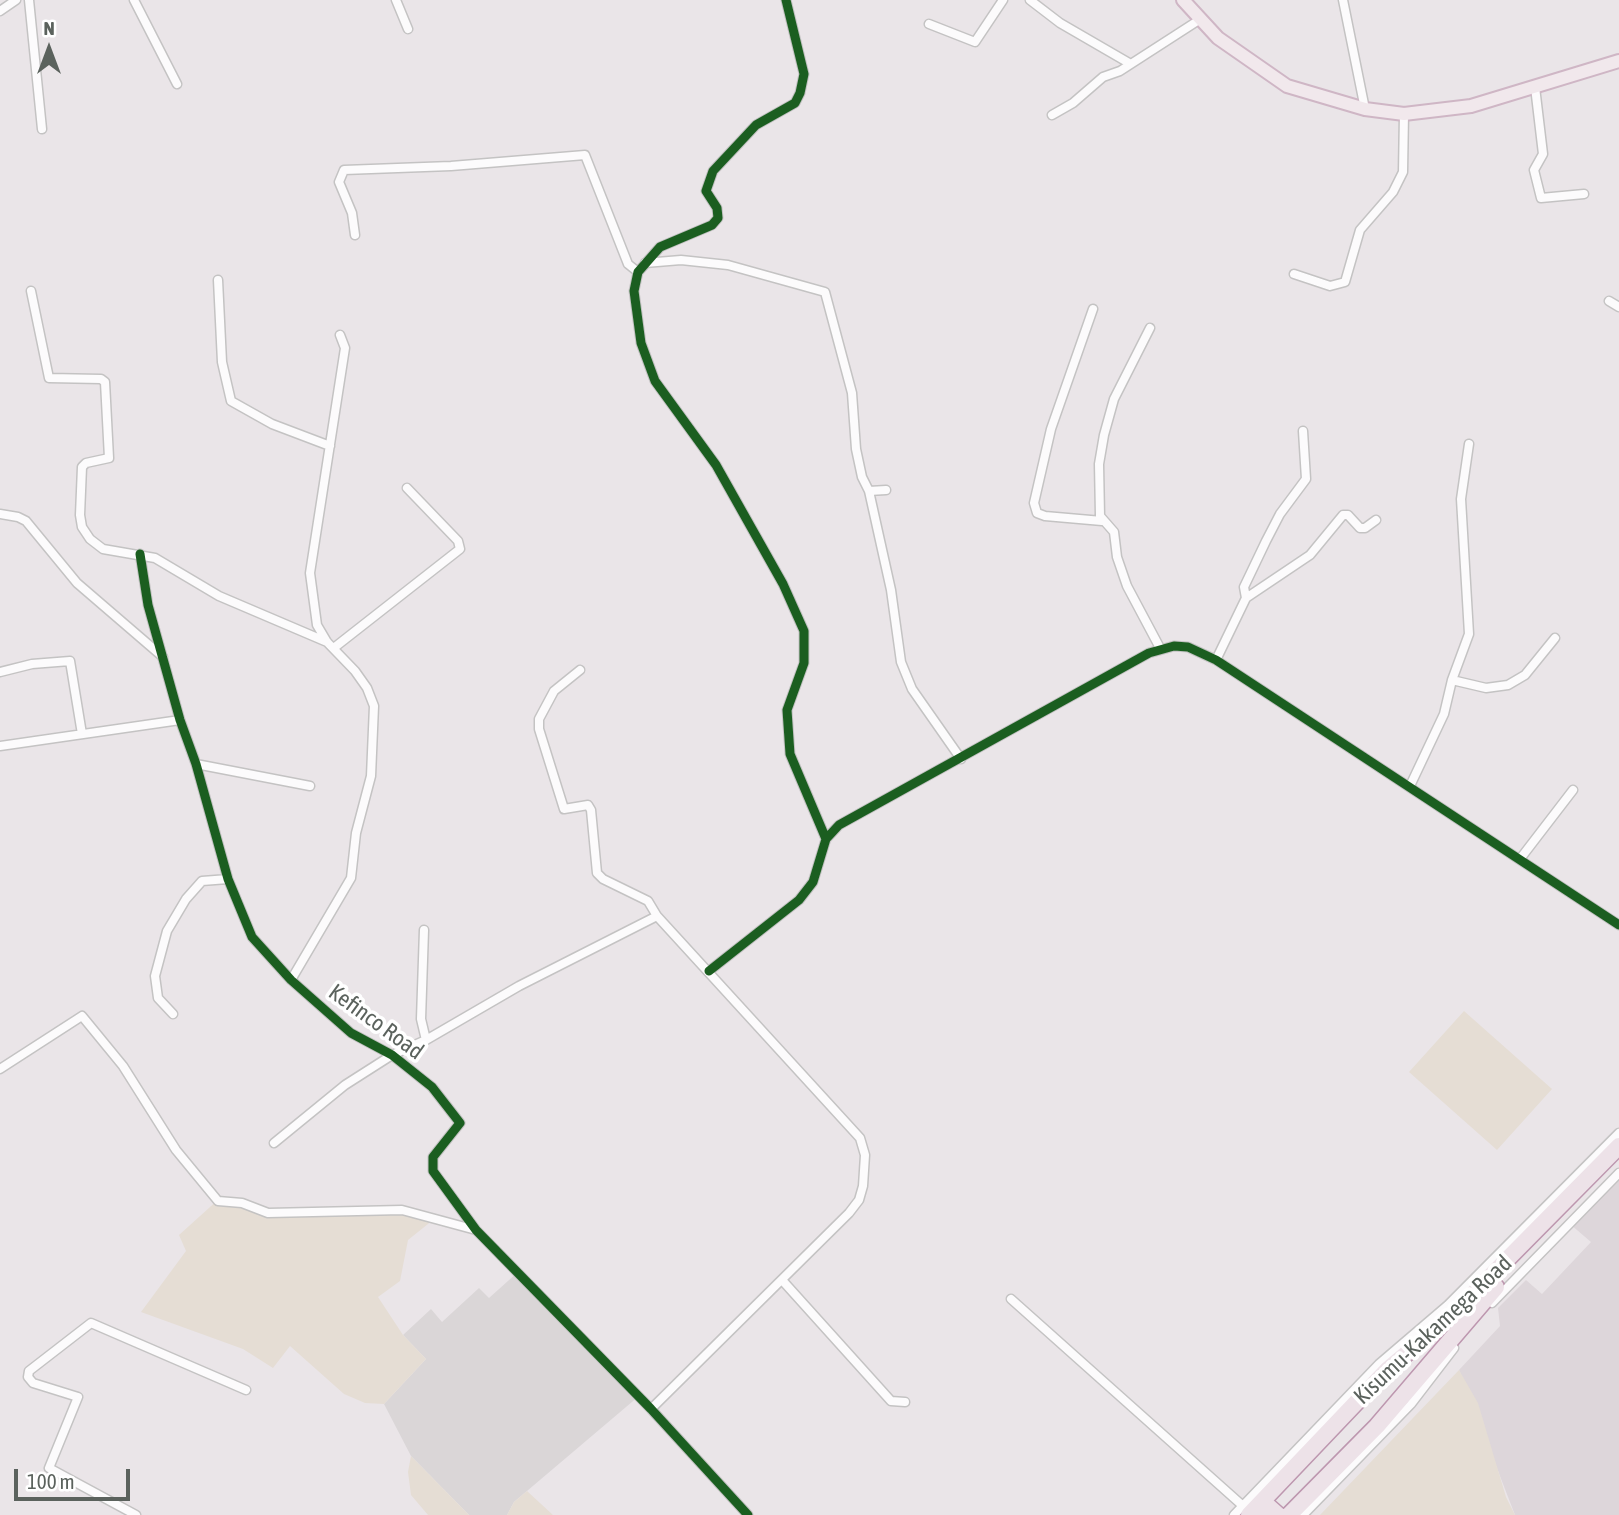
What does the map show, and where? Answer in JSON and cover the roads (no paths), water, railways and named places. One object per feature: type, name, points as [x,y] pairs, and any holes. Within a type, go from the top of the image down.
[{"type":"highway","name":"Kisumu-Kakamega Road","points":[[1249,1510],[1402,1357],[1451,1317],[1619,1146]]},
{"type":"highway","points":[[1290,1515],[1411,1388],[1467,1317],[1619,1159]]},
{"type":"highway","points":[[1292,1468],[1295,1487],[1299,1491],[1313,1492]]},
{"type":"highway","points":[[1249,1510],[1269,1507],[1278,1515]]},
{"type":"main road","points":[[1183,0],[1199,20],[1240,55],[1287,86],[1365,109],[1404,114],[1471,106],[1618,61]]},
{"type":"street","points":[[0,11],[16,0]]},
{"type":"street","points":[[29,0],[42,129]]},
{"type":"street","points":[[134,0],[177,84]]},
{"type":"street","points":[[396,0],[408,29]]},
{"type":"street","points":[[786,0],[804,74],[794,103],[756,125],[713,171],[706,191],[717,208],[718,218],[712,225],[660,247],[638,272],[635,291],[641,343],[649,368],[716,465],[783,584],[804,631],[804,663],[787,710],[790,754],[826,839]]},
{"type":"street","points":[[929,24],[975,42],[1003,0]]},
{"type":"street","points":[[1030,0],[1060,23],[1129,63]]},
{"type":"street","points":[[1343,0],[1365,109]]},
{"type":"street","points":[[1052,115],[1073,103],[1103,77],[1120,71],[1199,20]]},
{"type":"street","points":[[1535,87],[1544,154],[1534,170],[1541,198],[1584,194]]},
{"type":"street","points":[[1294,274],[1329,286],[1345,282],[1360,230],[1393,192],[1404,172],[1404,114]]},
{"type":"street","points":[[355,235],[352,213],[339,182],[344,170],[451,166],[585,155],[628,264],[638,272]]},
{"type":"street","points":[[645,263],[681,260],[728,265],[825,292],[852,393],[856,449],[862,477],[869,491],[891,590],[901,662],[912,689],[961,759]]},
{"type":"street","points":[[218,280],[222,362],[231,401],[272,424],[330,446]]},
{"type":"street","points":[[31,291],[49,378],[101,379],[105,382],[109,458],[86,463],[82,467],[82,527],[90,539],[103,549],[155,558],[219,596],[331,645]]},
{"type":"street","points":[[1609,301],[1619,306]]},
{"type":"street","points":[[1093,309],[1051,429],[1034,509],[1045,516],[1101,521],[1114,532],[1117,557],[1127,586],[1160,648]]},
{"type":"street","points":[[1101,521],[1099,464],[1104,435],[1114,399],[1150,328]]},
{"type":"street","points":[[291,980],[351,877],[356,833],[370,776],[374,706],[367,688],[317,625],[310,573],[345,348],[340,335]]},
{"type":"street","points":[[1246,598],[1244,587],[1266,541],[1280,514],[1306,479],[1303,431]]},
{"type":"street","points":[[1410,786],[1444,714],[1452,680],[1469,634],[1461,499],[1469,444]]},
{"type":"street","points":[[331,645],[460,549],[458,541],[407,488]]},
{"type":"street","points":[[869,491],[886,490]]},
{"type":"street","points":[[0,514],[9,514],[26,521],[76,583],[163,657]]},
{"type":"street","points":[[1216,660],[1246,598],[1310,555],[1343,515],[1348,515],[1360,528],[1365,528],[1376,520]]},
{"type":"street","name":"Kefinco Road","points":[[140,554],[148,605],[180,720],[196,764],[228,879],[252,937],[291,980],[351,1033],[392,1055],[432,1087],[459,1120],[459,1127],[433,1157],[433,1171],[477,1230],[651,1409],[748,1515]]},
{"type":"street","points":[[1452,680],[1486,688],[1508,685],[1525,675],[1555,638]]},
{"type":"street","points":[[709,971],[799,900],[813,882],[826,839],[839,825],[1160,648],[1188,647],[1216,660],[1619,925]]},
{"type":"street","points":[[0,672],[32,664],[70,661],[82,734]]},
{"type":"street","points":[[580,670],[554,691],[539,719],[547,761],[564,809],[588,805],[591,810],[597,873],[603,879],[648,901],[657,916],[860,1138],[865,1154],[866,1170],[859,1200],[651,1409]]},
{"type":"street","points":[[0,746],[180,720]]},
{"type":"street","points":[[196,764],[310,786]]},
{"type":"street","points":[[1520,859],[1573,790]]},
{"type":"street","points":[[173,1014],[158,998],[155,976],[167,931],[186,899],[202,881],[228,879]]},
{"type":"street","points":[[274,1143],[345,1085],[392,1055],[426,1040],[519,986],[657,916]]},
{"type":"street","points":[[424,930],[421,1020],[426,1040]]},
{"type":"street","points":[[0,1069],[82,1016],[123,1066],[176,1150],[218,1201],[242,1203],[268,1213],[402,1210],[477,1230]]},
{"type":"street","points":[[1234,1515],[1249,1510],[1385,1360],[1448,1305],[1619,1133]]},
{"type":"street","points":[[1303,1515],[1411,1405],[1476,1320],[1619,1173]]},
{"type":"street","points":[[782,1280],[891,1401],[905,1402]]},
{"type":"street","points":[[1011,1299],[1249,1510]]},
{"type":"street","points":[[136,1515],[49,1468],[78,1397],[33,1383],[28,1377],[29,1371],[91,1323],[246,1390]]},
{"type":"street","points":[[1385,1360],[1402,1357]]},
{"type":"street","points":[[1411,1388],[1427,1382]]}]
